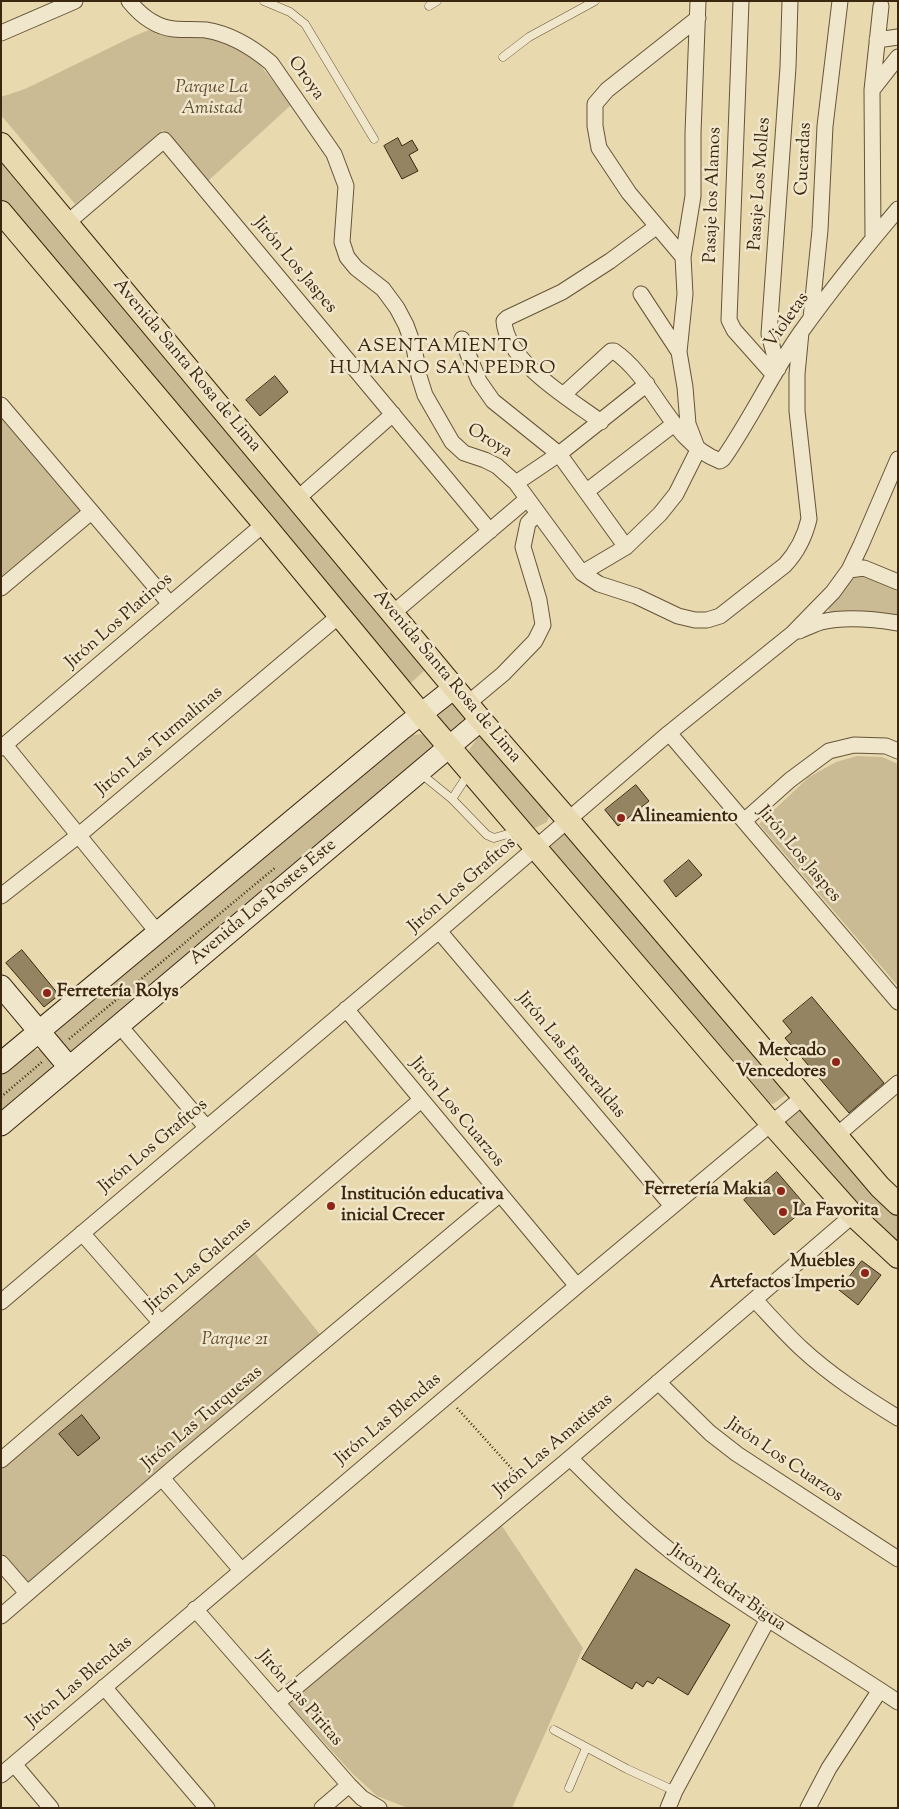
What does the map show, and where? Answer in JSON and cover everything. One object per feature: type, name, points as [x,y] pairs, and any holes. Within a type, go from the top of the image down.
[{"type":"main road","name":"Avenida Santa Rosa de Lima","points":[[1,144],[467,704],[836,1136],[880,1187],[898,1204]]},
{"type":"main road","points":[[1,212],[264,524],[421,714],[771,1123],[853,1215],[898,1257]]},
{"type":"main road","points":[[1,1063],[421,714],[467,704]]},
{"type":"main road","name":"Avenida Los Postes Este","points":[[1,1125],[62,1058],[119,1025],[449,747],[467,704]]},
{"type":"main road","points":[[1,986],[62,1058]]},
{"type":"street","points":[[1,33],[76,1]]},
{"type":"street","name":"Oroya","points":[[129,1],[138,12],[162,26],[175,29],[206,30],[226,36],[243,43],[271,63],[334,154],[346,186],[342,242],[347,256],[356,268],[383,289],[397,308],[414,347],[425,395],[452,442],[464,453],[497,466],[516,483],[582,574],[599,584],[636,596],[678,616],[695,620],[707,620],[720,616],[785,565],[793,556],[806,531],[808,519],[797,411],[797,374],[801,332]]},
{"type":"street","points":[[582,574],[626,547],[660,514],[676,494],[698,450],[688,424],[685,387],[679,352],[685,294],[683,257],[693,196],[693,133],[698,1]]},
{"type":"street","name":"Pasaje los Alamos","points":[[741,1],[729,320],[734,330],[776,372]]},
{"type":"street","name":"Pasaje Los Molles","points":[[776,372],[769,334],[787,76],[790,1]]},
{"type":"street","name":"Cucardas","points":[[811,320],[820,230],[824,126],[840,1]]},
{"type":"street","points":[[873,238],[872,90],[881,6]]},
{"type":"street","points":[[683,257],[656,227],[599,148],[595,126],[595,104],[606,90],[698,18]]},
{"type":"street","points":[[877,40],[898,37]]},
{"type":"street","points":[[872,90],[898,57]]},
{"type":"street","name":"Jirón Los Jaspes","points":[[67,223],[164,140],[490,531]]},
{"type":"street","name":"Violetas","points":[[698,450],[720,461],[723,460],[739,437],[801,332],[873,238],[898,209]]},
{"type":"street","points":[[601,422],[563,395],[523,359],[508,339],[504,321],[562,292],[610,261],[656,227]]},
{"type":"street","points":[[641,294],[679,352]]},
{"type":"street","points":[[462,339],[479,381],[493,402],[559,454],[626,547]]},
{"type":"street","points":[[563,395],[611,351],[614,351],[647,384],[674,424],[698,450]]},
{"type":"street","points":[[516,483],[559,454],[647,384]]},
{"type":"street","points":[[1,404],[170,604]]},
{"type":"street","points":[[296,499],[393,414]]},
{"type":"street","points":[[587,492],[674,424]]},
{"type":"street","name":"Jirón Los Grafitos","points":[[1,1302],[439,931],[669,733],[793,633],[832,592],[849,570],[898,459]]},
{"type":"street","points":[[392,614],[528,499]]},
{"type":"street","points":[[1,588],[91,512]]},
{"type":"street","points":[[467,704],[503,674],[535,641],[544,625],[539,600],[523,547],[528,524],[538,513]]},
{"type":"street","name":"Jirón Los Platinos","points":[[3,747],[264,524]]},
{"type":"street","points":[[849,570],[864,568],[898,582]]},
{"type":"street","name":"Jirón Las Turmalinas","points":[[1,896],[79,835],[340,615]]},
{"type":"street","points":[[793,633],[822,622],[847,619],[869,619],[898,623]]},
{"type":"street","name":"Jirón Los Jaspes","points":[[669,733],[898,1002]]},
{"type":"street","points":[[744,821],[790,780],[829,751],[854,745],[886,746],[898,751]]},
{"type":"street","points":[[3,747],[79,835],[158,933]]},
{"type":"street","name":"Jirón Las Esmeraldas","points":[[439,931],[672,1206]]},
{"type":"street","name":"Jirón Los Cuarzos","points":[[346,1010],[577,1286]]},
{"type":"street","points":[[119,1025],[206,1127]]},
{"type":"street","points":[[836,1136],[898,1084]]},
{"type":"street","name":"Jirón Las Blendas","points":[[1,1774],[803,1097]]},
{"type":"street","name":"Jirón Las Galenas","points":[[1,1460],[421,1100]]},
{"type":"street","name":"Jirón Las Turquesas","points":[[1,1616],[500,1194]]},
{"type":"street","name":"Jirón Las Amatistas","points":[[277,1703],[570,1458],[853,1215]]},
{"type":"street","points":[[82,1233],[161,1323]]},
{"type":"street","points":[[755,1300],[801,1348],[822,1366],[863,1396],[898,1418]]},
{"type":"street","name":"Jirón Los Cuarzos","points":[[658,1382],[710,1433],[737,1454],[898,1559]]},
{"type":"street","name":"Jirón Piedra Bigua","points":[[570,1458],[642,1527],[673,1553],[768,1619],[898,1702]]},
{"type":"street","points":[[162,1478],[241,1570]]},
{"type":"street","points":[[1,1563],[27,1594]]},
{"type":"street","name":"Jirón Las Piritas","points":[[195,1609],[349,1785],[362,1798],[379,1808]]},
{"type":"street","points":[[668,1808],[675,1791],[768,1619]]},
{"type":"street","points":[[104,1687],[207,1808]]},
{"type":"street","points":[[808,1808],[829,1768],[880,1690]]},
{"type":"street","points":[[14,1764],[51,1808]]},
{"type":"street","points":[[322,1808],[349,1785]]},
{"type":"lane","points":[[264,1],[290,12],[305,24],[374,139]]},
{"type":"lane","points":[[429,6],[437,1]]},
{"type":"lane","points":[[503,57],[529,37],[595,1]]},
{"type":"lane","points":[[452,799],[470,771]]},
{"type":"lane","points":[[419,772],[452,799],[487,835],[494,838],[521,830]]},
{"type":"lane","points":[[554,1730],[627,1770],[675,1791]]},
{"type":"lane","points":[[569,1788],[586,1748]]},
{"type":"path","points":[[1,1097],[62,1058],[278,866]]},
{"type":"path","points":[[447,1396],[531,1491]]},
{"type":"green space","name":"Parque La Amistad","points":[[149,30],[195,33],[231,44],[255,58],[291,105],[208,181],[163,130],[75,204],[1,115],[1,97],[25,89]]},
{"type":"green space","points":[[1,155],[425,670],[412,682],[406,683],[1,201]]},
{"type":"green space","points":[[1,410],[83,509],[1,577]]},
{"type":"green space","points":[[864,573],[898,587],[898,617],[831,615],[828,608],[834,597],[858,575]]},
{"type":"green space","points":[[453,703],[466,718],[463,724],[453,730],[443,726],[439,716],[445,706]]},
{"type":"green space","points":[[422,734],[432,745],[433,752],[78,1049],[68,1052],[57,1041],[56,1030],[412,735]]},
{"type":"green space","points":[[479,736],[488,737],[551,811],[547,822],[535,828],[527,823],[471,758],[469,750]]},
{"type":"green space","points":[[857,756],[882,757],[898,764],[898,986],[759,824],[809,777],[836,762]]},
{"type":"green space","points":[[569,833],[787,1094],[773,1104],[764,1102],[548,852],[550,844],[554,839]]},
{"type":"green space","points":[[30,1050],[41,1050],[52,1063],[51,1073],[1,1116],[1,1074]]},
{"type":"green space","points":[[799,1109],[898,1213],[898,1247],[784,1126],[787,1117]]},
{"type":"green space","name":"Parque 21","points":[[255,1253],[322,1337],[30,1585],[1,1552],[1,1469]]},
{"type":"green space","points":[[502,1526],[583,1648],[512,1808],[408,1808],[377,1796],[353,1774],[288,1703]]},
{"type":"building","points":[[398,138],[402,146],[412,140],[418,150],[409,155],[418,171],[402,179],[384,146]]},
{"type":"building","points":[[275,376],[288,392],[260,416],[246,400]]},
{"type":"building","points":[[636,785],[649,801],[618,826],[605,810]]},
{"type":"building","points":[[689,860],[702,875],[676,897],[664,881]]},
{"type":"building","points":[[22,950],[59,995],[44,1007],[6,963]]},
{"type":"building","name":"Mercado Vencedores","points":[[812,997],[884,1083],[849,1113],[785,1038],[792,1032],[783,1021]]},
{"type":"building","points":[[777,1172],[807,1207],[774,1235],[744,1200]]},
{"type":"building","points":[[862,1261],[881,1275],[858,1305],[839,1290]]},
{"type":"building","points":[[82,1415],[100,1438],[78,1456],[59,1434]]},
{"type":"building","points":[[636,1569],[730,1625],[688,1695],[658,1677],[653,1684],[647,1681],[643,1687],[636,1682],[632,1689],[582,1659]]},
{"type":"place","name":"Alineamiento","points":[[621,818]]},
{"type":"place","name":"Ferretería Rolys","points":[[47,993]]},
{"type":"place","name":"Mercado Vencedores","points":[[836,1062]]},
{"type":"place","name":"Ferretería Makia","points":[[781,1191]]},
{"type":"place","name":"Institución educativa inicial Crecer","points":[[331,1206]]},
{"type":"place","name":"La Favorita","points":[[783,1212]]},
{"type":"place","name":"Muebles Artefactos Imperio","points":[[865,1273]]},
{"type":"district","name":"ASENTAMIENTO HUMANO SAN PEDRO","points":[[443,359]]}]
